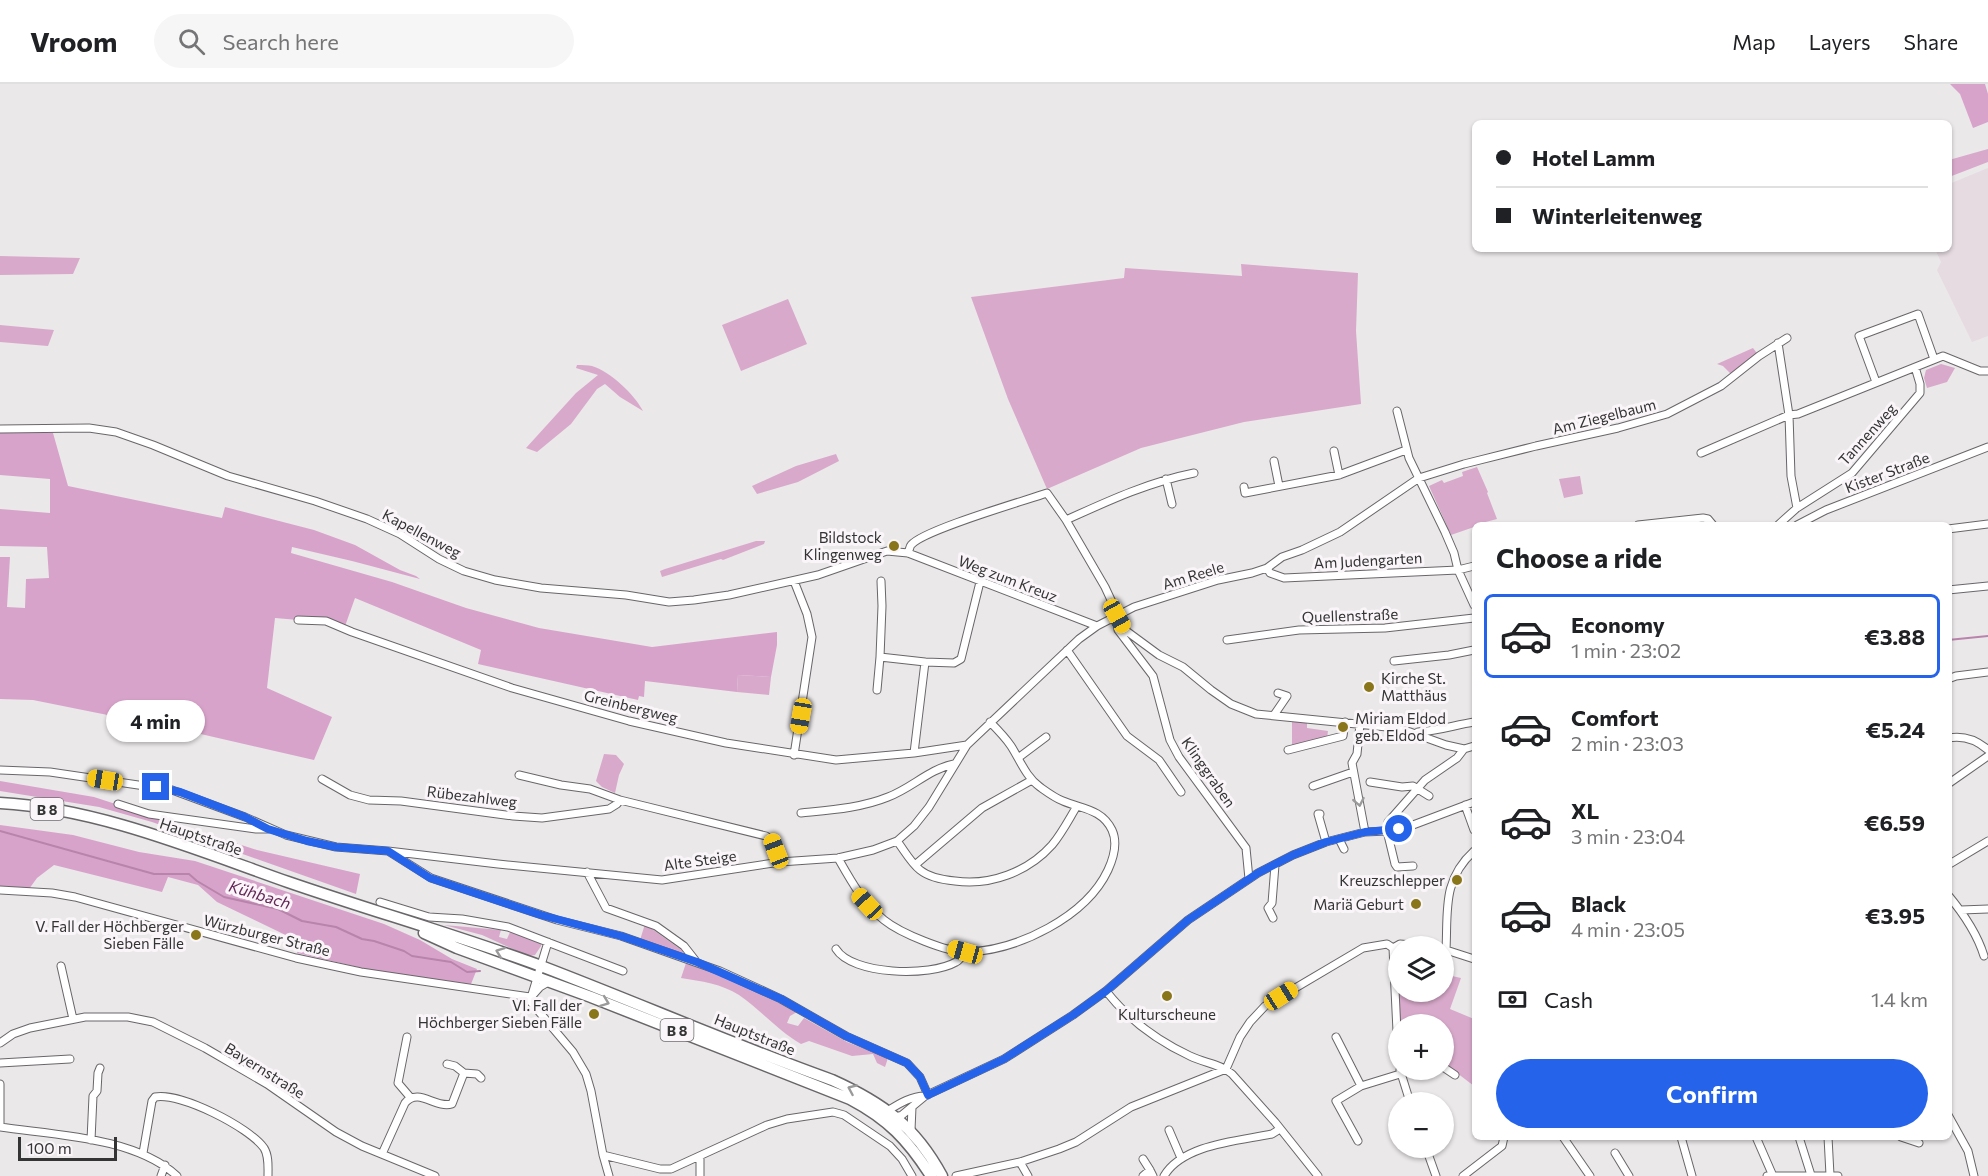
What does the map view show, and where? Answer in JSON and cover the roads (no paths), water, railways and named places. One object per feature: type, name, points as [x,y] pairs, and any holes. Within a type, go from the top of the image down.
[{"type":"main road","name":"Hauptstraße","points":[[0,803],[58,811],[125,827],[388,916],[461,938],[538,971],[832,1080],[861,1093],[889,1117]]},
{"type":"main road","name":"Hauptstraße","points":[[388,916],[457,948],[538,971],[550,981],[850,1099],[889,1117]]},
{"type":"main road","name":"B 8","points":[[889,1117],[911,1130],[942,1176]]},
{"type":"main road","name":"B 8","points":[[889,1117],[931,1176]]},
{"type":"street","points":[[1876,382],[1859,336],[1918,314],[1934,360]]},
{"type":"street","name":"Am Ziegelbaum","points":[[1419,478],[1464,464],[1618,428],[1667,414],[1721,386],[1787,338]]},
{"type":"street","points":[[1778,343],[1789,415],[1791,476],[1797,508]]},
{"type":"street","points":[[1701,453],[1789,415],[1798,414],[1943,356],[1988,371]]},
{"type":"street","name":"Tannenweg","points":[[1781,522],[1797,508],[1852,473],[1914,402],[1920,393],[1915,367]]},
{"type":"street","points":[[1397,411],[1406,450],[1454,553],[1458,570],[1472,601]]},
{"type":"street","name":"Kapellenweg","points":[[0,429],[89,428],[116,432],[228,476],[315,501],[367,519],[400,534],[439,559],[464,571],[541,588],[626,595],[669,602],[729,595],[794,581],[887,551],[908,553]]},
{"type":"street","name":"Kister Straße","points":[[1803,522],[1826,510],[1988,447]]},
{"type":"street","points":[[1244,487],[1245,493],[1339,475],[1406,450]]},
{"type":"street","points":[[1334,451],[1339,475]]},
{"type":"street","points":[[1274,461],[1280,486]]},
{"type":"street","points":[[1066,520],[1112,499],[1166,479],[1194,473]]},
{"type":"street","name":"Am Reele","points":[[990,722],[1067,650],[1097,626],[1134,607],[1267,568],[1282,557],[1340,532],[1419,478]]},
{"type":"street","points":[[1166,479],[1172,504]]},
{"type":"street","name":"Klinggraben","points":[[908,553],[910,545],[919,538],[1047,493],[1066,520],[1105,587],[1117,616],[1118,630],[1153,676],[1170,740],[1179,757],[1246,848],[1249,879]]},
{"type":"street","points":[[1666,522],[1703,518],[1710,522]]},
{"type":"street","points":[[1952,528],[1988,524]]},
{"type":"street","name":"Weg zum Kreuz","points":[[908,553],[1097,626]]},
{"type":"street","name":"Am Judengarten","points":[[1267,568],[1270,573],[1284,578],[1458,570],[1472,566]]},
{"type":"street","points":[[794,581],[807,614],[812,638],[794,754]]},
{"type":"street","points":[[877,690],[882,606],[881,581]]},
{"type":"street","points":[[880,657],[954,663],[961,659],[980,582]]},
{"type":"street","points":[[1952,590],[1988,586]]},
{"type":"street","points":[[1117,616],[1125,630],[1136,639],[1159,655],[1183,667],[1231,704],[1256,714],[1360,724],[1415,733],[1464,749],[1472,747]]},
{"type":"street","name":"Quellenstraße","points":[[1227,639],[1299,630],[1385,628],[1472,618]]},
{"type":"street","name":"Greinbergweg","points":[[298,620],[326,621],[512,688],[629,721],[726,743],[836,760],[914,753],[967,745]]},
{"type":"street","points":[[1067,650],[1127,736],[1159,760],[1181,792]]},
{"type":"street","points":[[1394,661],[1472,650]]},
{"type":"street","points":[[914,753],[925,662]]},
{"type":"street","points":[[1952,678],[1988,672]]},
{"type":"street","points":[[1274,715],[1287,696],[1278,693]]},
{"type":"street","points":[[838,858],[857,893],[883,920],[919,940],[965,952],[1006,945],[1050,927],[1074,910],[1104,877],[1113,859],[1116,844],[1113,832],[1099,814],[1061,800],[1032,780],[1006,738],[990,722]]},
{"type":"street","name":"Alte Steige","points":[[268,829],[336,847],[662,880],[780,862],[838,858],[873,850],[897,841],[914,826],[967,745],[990,722]]},
{"type":"street","points":[[1288,750],[1343,736],[1345,722]]},
{"type":"street","points":[[1415,733],[1472,722]]},
{"type":"street","points":[[1360,724],[1358,754],[1352,763],[1365,832]]},
{"type":"street","points":[[1432,739],[1435,731]]},
{"type":"street","points":[[1952,737],[1962,736],[1988,750]]},
{"type":"street","points":[[1018,758],[1046,737]]},
{"type":"street","points":[[1413,866],[1391,866],[1388,822],[1425,780],[1457,758],[1464,749]]},
{"type":"street","points":[[1952,781],[1988,756]]},
{"type":"street","points":[[801,813],[844,808],[887,798],[906,789],[930,772],[954,764]]},
{"type":"street","points":[[0,770],[50,772],[172,790],[245,817],[268,829]]},
{"type":"street","points":[[1313,786],[1353,772]]},
{"type":"street","name":"Rübezahlweg","points":[[519,775],[590,789],[620,800],[766,836],[771,840],[780,862]]},
{"type":"street","name":"Rübezahlweg","points":[[322,779],[351,795],[369,800],[401,801],[533,817],[572,815],[609,808],[620,800]]},
{"type":"street","points":[[915,865],[982,808],[1032,780]]},
{"type":"street","points":[[1370,782],[1402,787],[1413,786],[1429,796]]},
{"type":"street","points":[[889,1117],[912,1107],[926,1095],[1004,1059],[1073,1015],[1106,991],[1188,920],[1275,864],[1326,842],[1365,832],[1387,831],[1413,825],[1472,803]]},
{"type":"street","points":[[118,804],[149,814],[268,829]]},
{"type":"street","points":[[897,841],[915,865],[929,875],[944,880],[980,882],[998,879],[1029,864],[1051,846],[1065,828],[1077,806]]},
{"type":"street","points":[[1465,806],[1472,825]]},
{"type":"street","points":[[1320,814],[1326,842]]},
{"type":"street","points":[[1339,838],[1344,849]]},
{"type":"street","points":[[1952,863],[1988,841]]},
{"type":"street","points":[[388,851],[430,878],[537,914],[621,936],[697,962],[781,999],[846,1036],[907,1063],[920,1077],[926,1095]]},
{"type":"street","points":[[1445,936],[1450,885],[1472,853]]},
{"type":"street","points":[[1274,918],[1268,908],[1272,903],[1275,864]]},
{"type":"street","points":[[587,872],[606,908],[656,926],[684,946],[697,962]]},
{"type":"street","name":"Würzburger Straße","points":[[0,890],[75,897],[265,951],[361,972],[530,997]]},
{"type":"street","points":[[1952,900],[1976,935],[1984,956]]},
{"type":"street","points":[[380,902],[429,916],[493,923],[622,971]]},
{"type":"street","points":[[1961,910],[1988,909]]},
{"type":"street","points":[[548,942],[530,997],[533,1005],[573,1052],[586,1074],[609,1176]]},
{"type":"street","points":[[956,1176],[984,1173],[1076,1142],[1131,1107],[1226,1069],[1240,1037],[1265,1006],[1363,948],[1388,945]]},
{"type":"street","points":[[836,949],[840,955],[866,967],[896,972],[923,972],[953,964],[960,960],[965,952]]},
{"type":"street","points":[[1454,953],[1472,958]]},
{"type":"street","points":[[62,966],[73,1019]]},
{"type":"street","points":[[530,997],[550,981]]},
{"type":"street","points":[[1106,991],[1118,1006],[1152,1034],[1192,1057],[1226,1069],[1240,1082],[1318,1176]]},
{"type":"street","name":"Bayernstraße","points":[[0,1043],[30,1028],[73,1019],[93,1017],[141,1019],[166,1027],[267,1084],[336,1132],[435,1176]]},
{"type":"street","points":[[407,1037],[398,1083],[410,1097]]},
{"type":"street","points":[[1335,1037],[1361,1086]]},
{"type":"street","points":[[0,1063],[70,1059]]},
{"type":"street","points":[[447,1064],[455,1066],[464,1073],[477,1074],[481,1078]]},
{"type":"street","points":[[91,1140],[93,1096],[98,1091],[100,1068]]},
{"type":"street","points":[[382,1154],[405,1103],[410,1097],[416,1096],[450,1106],[464,1073]]},
{"type":"street","points":[[1358,1142],[1336,1101],[1361,1086],[1388,1076]]},
{"type":"street","points":[[0,1084],[0,1127],[91,1140],[143,1153],[177,1176]]},
{"type":"street","points":[[889,1117],[915,1096],[926,1095]]},
{"type":"street","points":[[143,1153],[152,1101],[155,1097],[160,1096],[213,1112],[234,1124],[264,1149],[268,1176]]},
{"type":"street","points":[[911,1130],[912,1107]]},
{"type":"street","points":[[603,1155],[660,1169],[679,1166],[766,1125],[813,1114],[838,1113],[890,1146],[902,1159],[912,1176]]},
{"type":"street","points":[[1952,1122],[1968,1150],[1974,1176]]},
{"type":"street","points":[[1164,1176],[1173,1163],[1181,1158],[1209,1147],[1272,1134],[1280,1129]]},
{"type":"street","points":[[1169,1130],[1181,1158]]},
{"type":"street","points":[[1463,1176],[1502,1146],[1503,1140]]},
{"type":"street","points":[[1565,1140],[1590,1176]]},
{"type":"street","points":[[1682,1140],[1692,1176]]},
{"type":"street","points":[[1757,1140],[1773,1176]]},
{"type":"street","points":[[1799,1140],[1811,1175]]},
{"type":"street","points":[[1767,1176],[1834,1175],[1828,1140]]},
{"type":"street","points":[[1910,1140],[1919,1143]]},
{"type":"street","points":[[1615,1153],[1629,1176]]},
{"type":"street","points":[[700,1156],[700,1176]]},
{"type":"street","points":[[1430,1158],[1436,1176]]},
{"type":"street","points":[[1143,1159],[1151,1173],[1143,1176]]},
{"type":"street","points":[[1020,1162],[1028,1176]]},
{"type":"street","points":[[161,1176],[165,1166]]},
{"type":"waterway","name":"Kühbach","points":[[1952,640],[1988,636]]},
{"type":"waterway","name":"Kühbach","points":[[0,831],[154,874],[189,874],[224,897],[278,909],[302,921],[336,927],[362,939],[404,951],[412,956],[451,962],[467,972],[480,971]]},
{"type":"place","name":"Bildstock Klingenweg","points":[[894,546]]},
{"type":"place","name":"Kirche St. Matthäus","points":[[1369,687]]},
{"type":"place","name":"Miriam Eldod geb. Eldod","points":[[1343,727]]},
{"type":"place","name":"Kreuzschlepper","points":[[1457,880]]},
{"type":"place","name":"Mariä Geburt","points":[[1416,904]]},
{"type":"place","name":"V. Fall der Höchberger Sieben Fälle","points":[[196,935]]},
{"type":"place","name":"Kulturscheune","points":[[1167,996]]},
{"type":"place","name":"VI. Fall der Höchberger Sieben Fälle","points":[[594,1014]]}]
